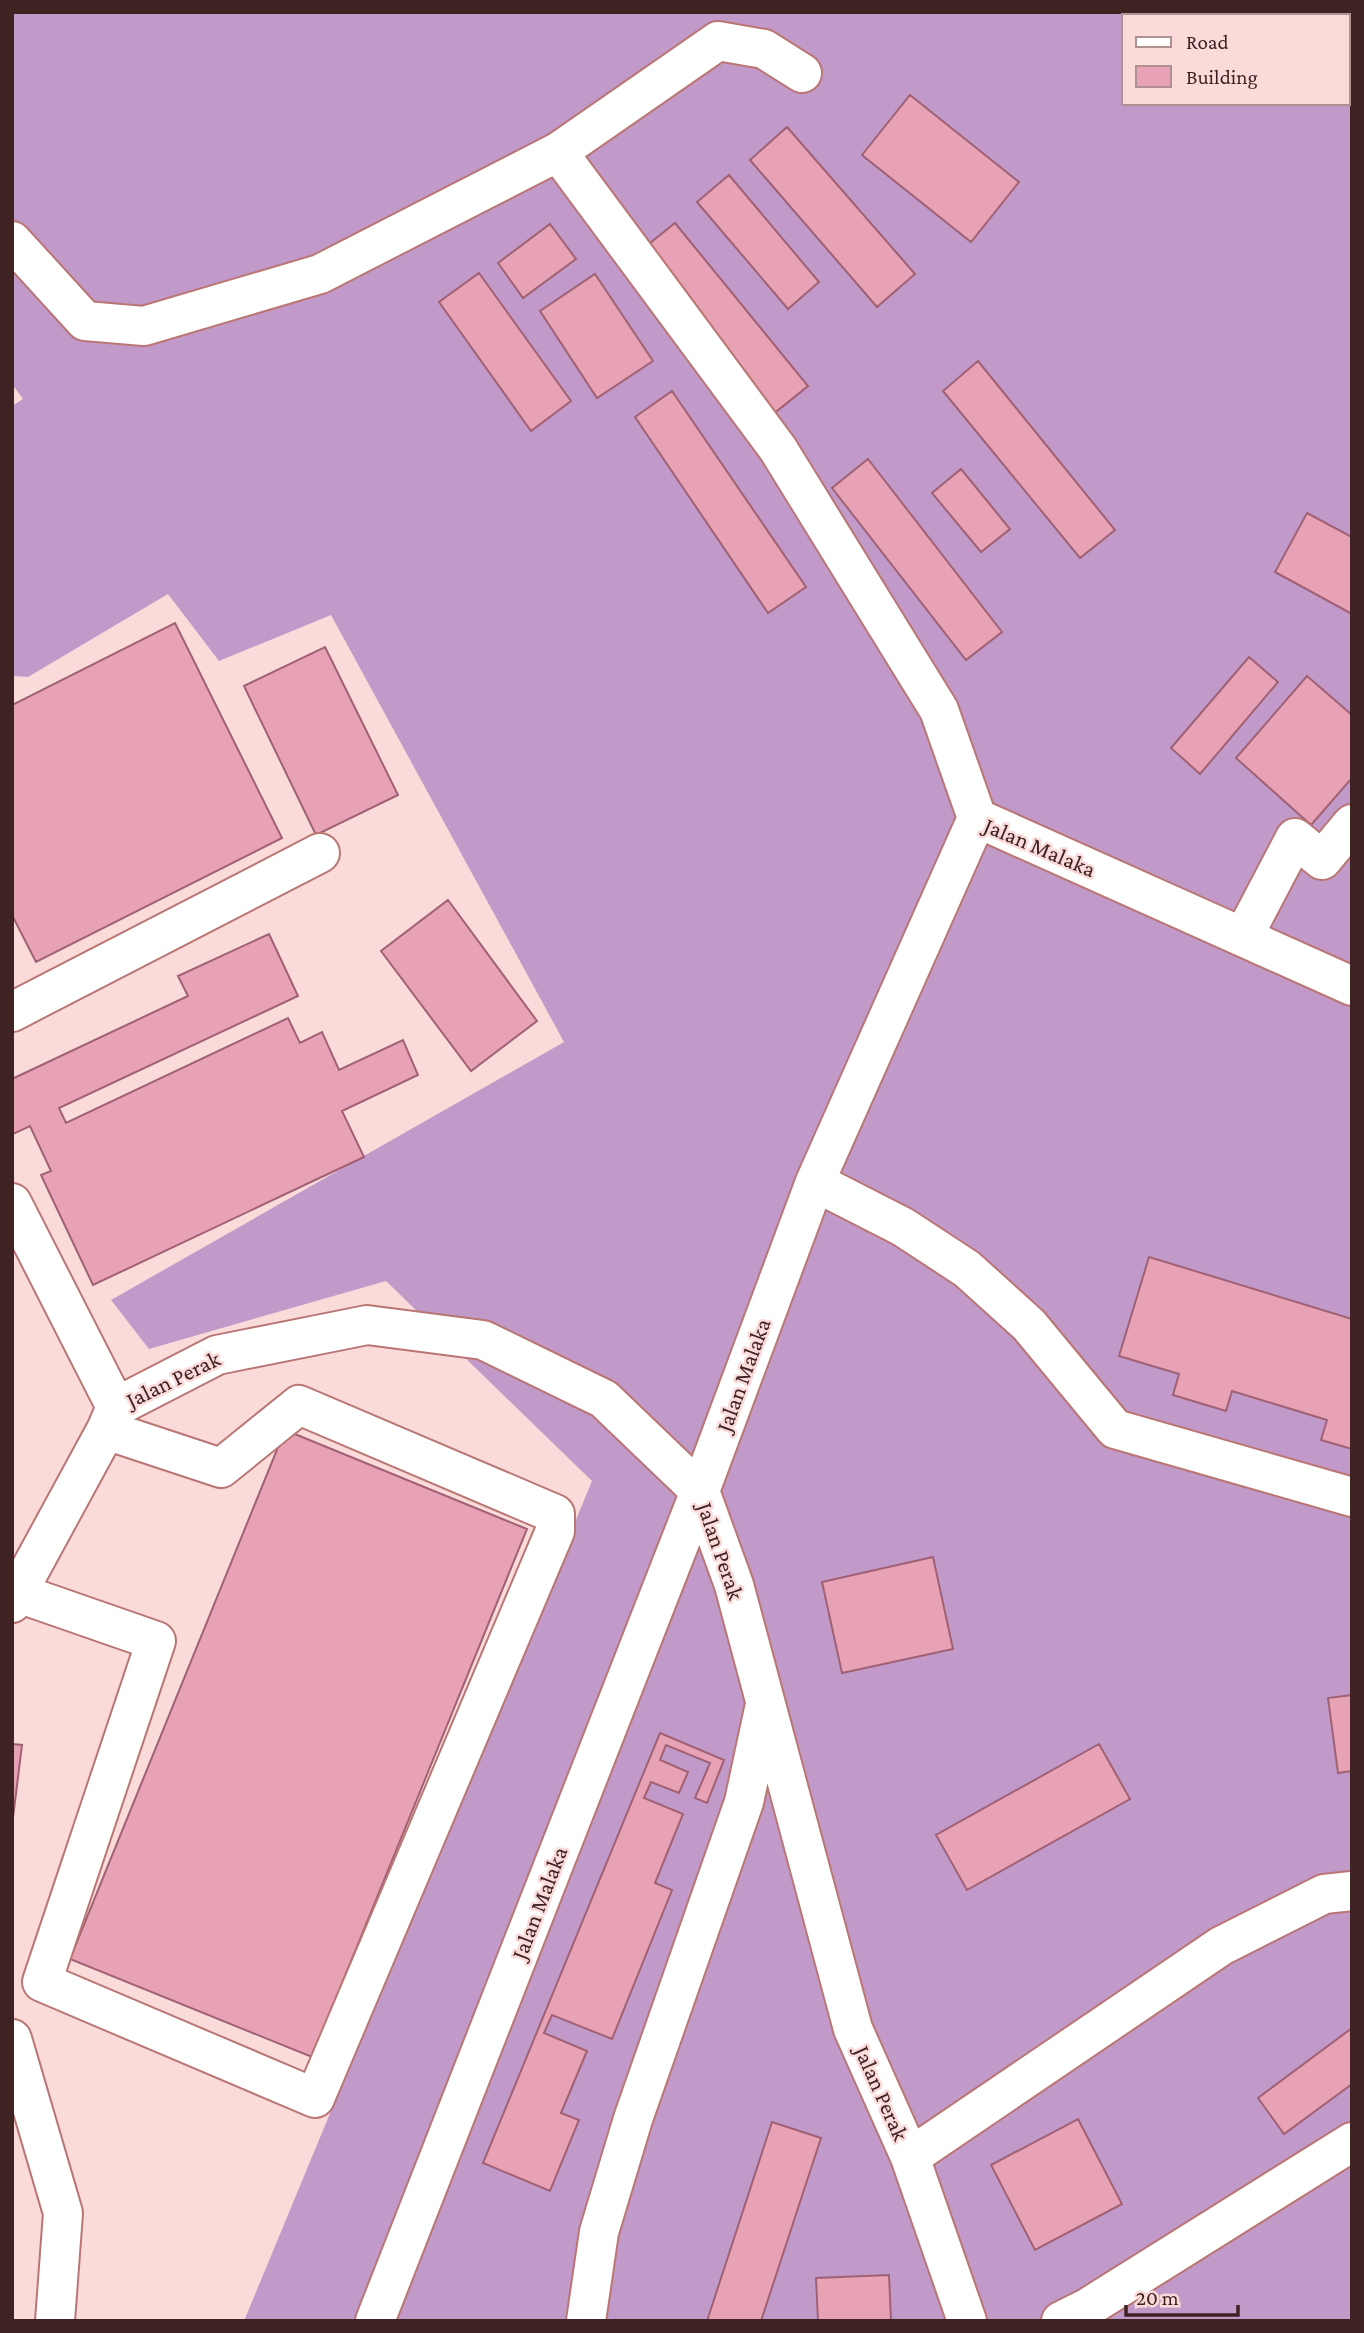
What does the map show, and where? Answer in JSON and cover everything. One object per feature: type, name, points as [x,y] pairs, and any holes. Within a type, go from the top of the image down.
[{"type":"street","points":[[12,241],[85,321],[144,326],[320,274],[558,152],[718,41],[764,49],[802,73]]},
{"type":"street","points":[[558,152],[778,449],[939,710],[977,818]]},
{"type":"street","name":"Jalan Malaka","points":[[375,2321],[700,1491],[815,1182],[977,818],[1352,986]]},
{"type":"street","points":[[1243,937],[1296,838],[1322,860],[1352,824]]},
{"type":"street","points":[[12,1012],[320,853]]},
{"type":"street","points":[[815,1182],[903,1227],[967,1269],[1029,1325],[1115,1429],[1352,1497]]},
{"type":"street","points":[[12,1203],[111,1418],[221,1468],[299,1405],[555,1514],[555,1531],[315,2098],[42,1982],[156,1641],[15,1598]]},
{"type":"street","name":"Jalan Perak","points":[[15,1598],[111,1418],[217,1355],[367,1325],[484,1340],[604,1399],[700,1491],[734,1585],[853,2029],[910,2157],[967,2321]]},
{"type":"street","points":[[586,2321],[599,2232],[633,2119],[744,1802],[766,1701]]},
{"type":"street","points":[[910,2157],[1221,1946],[1325,1894],[1352,1891]]},
{"type":"street","points":[[12,2039],[63,2213],[55,2321]]},
{"type":"street","points":[[1061,2321],[1087,2308],[1352,2142]]},
{"type":"shaded area","points":[[12,12],[1352,12],[1352,2321],[244,2321],[592,1481],[386,1281],[149,1349],[111,1300],[564,1042],[331,615],[219,661],[168,594],[28,677],[12,676],[12,406],[23,399],[12,384]]},
{"type":"building","points":[[910,95],[1019,182],[971,242],[862,155]]},
{"type":"building","points":[[787,127],[915,274],[877,307],[750,160]]},
{"type":"building","points":[[729,175],[819,282],[788,309],[697,202]]},
{"type":"building","points":[[675,223],[808,386],[772,415],[639,252]]},
{"type":"building","points":[[550,224],[576,259],[523,298],[498,263]]},
{"type":"building","points":[[479,273],[571,401],[531,431],[439,302]]},
{"type":"building","points":[[595,274],[653,361],[597,398],[540,311]]},
{"type":"building","points":[[978,361],[1115,530],[1080,558],[943,391]]},
{"type":"building","points":[[672,391],[806,587],[768,613],[635,417]]},
{"type":"building","points":[[868,459],[1002,632],[966,660],[832,488]]},
{"type":"building","points":[[961,469],[1010,529],[981,552],[932,493]]},
{"type":"building","points":[[1307,513],[1352,537],[1352,614],[1275,572]]},
{"type":"building","points":[[175,623],[282,838],[36,962],[12,915],[12,705]]},
{"type":"building","points":[[325,647],[398,795],[316,835],[244,686]]},
{"type":"building","points":[[1249,657],[1278,682],[1200,774],[1171,748]]},
{"type":"building","points":[[1307,676],[1352,715],[1352,778],[1311,825],[1236,758]]},
{"type":"building","points":[[448,900],[537,1021],[471,1071],[381,951]]},
{"type":"building","points":[[269,934],[298,996],[59,1108],[66,1123],[288,1018],[300,1043],[322,1032],[339,1070],[403,1040],[418,1075],[342,1111],[364,1157],[93,1285],[41,1175],[51,1171],[30,1126],[13,1134],[12,1132],[12,1079],[188,996],[178,976]]},
{"type":"building","points":[[1149,1257],[1352,1319],[1352,1449],[1321,1440],[1327,1420],[1232,1391],[1226,1411],[1173,1395],[1179,1374],[1119,1356]]},
{"type":"building","points":[[285,1430],[527,1529],[312,2057],[70,1959]]},
{"type":"building","points":[[933,1557],[953,1649],[842,1673],[822,1582]]},
{"type":"building","points":[[1352,1695],[1352,1771],[1338,1773],[1328,1698]]},
{"type":"building","points":[[660,1733],[724,1760],[707,1803],[695,1798],[710,1763],[666,1745],[660,1760],[688,1772],[679,1793],[651,1782],[644,1798],[683,1814],[655,1883],[672,1890],[612,2039],[552,2015],[544,2033],[587,2051],[561,2113],[579,2120],[550,2191],[483,2163]]},
{"type":"building","points":[[12,1744],[22,1745],[12,1826]]},
{"type":"building","points":[[1099,1744],[1130,1799],[967,1890],[936,1835]]},
{"type":"building","points":[[1352,2028],[1352,2084],[1284,2134],[1258,2098]]},
{"type":"building","points":[[1078,2119],[1122,2204],[1035,2250],[991,2165]]},
{"type":"building","points":[[772,2122],[821,2138],[761,2321],[707,2321]]},
{"type":"building","points":[[889,2275],[891,2321],[818,2321],[816,2278]]}]
